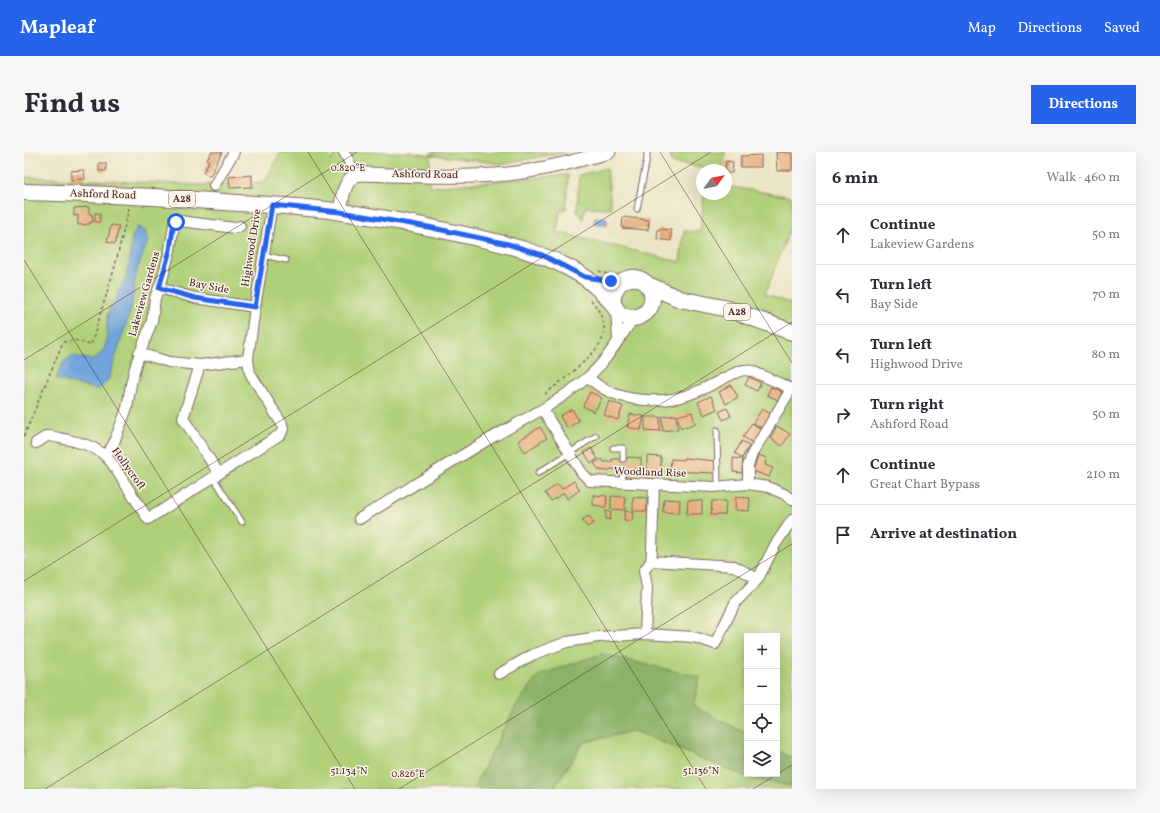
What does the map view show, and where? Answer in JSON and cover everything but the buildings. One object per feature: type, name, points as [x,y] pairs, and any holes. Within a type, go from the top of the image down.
[{"type":"main road","name":"Ashford Road","points":[[24,192],[132,196],[272,205],[340,212]]},
{"type":"main road","name":"A28","points":[[340,212],[428,227],[508,244],[542,255],[585,277],[615,307]]},
{"type":"main road","name":"A28","points":[[585,277],[611,281],[623,281]]},
{"type":"main road","points":[[629,278],[641,280],[646,284],[652,295],[650,307],[647,312],[641,316],[628,318],[621,315],[615,307],[612,298],[614,291],[617,285],[623,281],[629,278]]},
{"type":"main road","name":"A28","points":[[646,284],[680,299],[728,309],[792,332]]},
{"type":"main road","name":"A28","points":[[650,307],[680,299]]},
{"type":"street","points":[[214,186],[234,152]]},
{"type":"street","points":[[340,212],[342,195],[346,186],[356,175],[344,152]]},
{"type":"street","name":"Ashford Road","points":[[356,175],[368,174],[449,177],[508,174],[572,162],[609,152]]},
{"type":"street","name":"Highwood Drive","points":[[216,475],[281,434],[283,429],[278,417],[250,373],[248,359],[272,205]]},
{"type":"street","name":"Lakeview Gardens","points":[[106,455],[113,445],[123,420],[139,353],[146,339],[152,321],[155,298],[170,250],[173,228],[176,222],[180,221],[234,228],[240,226]]},
{"type":"street","name":"Bay Side","points":[[159,288],[195,298],[255,307]]},
{"type":"street","points":[[615,307],[618,340]]},
{"type":"street","points":[[359,519],[493,437],[543,410],[588,377],[606,358],[634,318]]},
{"type":"street","points":[[139,353],[169,362],[200,365],[248,359]]},
{"type":"street","points":[[200,365],[182,418],[216,475]]},
{"type":"street","points":[[588,377],[599,386],[623,396],[637,399],[662,400],[682,397],[695,393],[739,371],[747,370],[792,389],[752,454],[748,466],[748,484]]},
{"type":"street","name":"Woodland Rise","points":[[543,410],[582,474],[590,481],[622,484],[718,487],[748,484],[768,487],[784,494],[792,500]]},
{"type":"street","name":"Hollycroft","points":[[36,443],[47,436],[50,436],[99,450],[106,455],[148,519],[216,475]]},
{"type":"street","points":[[645,634],[648,587],[645,580],[644,570],[651,561],[654,485]]},
{"type":"street","points":[[499,674],[532,655],[567,642],[598,637],[645,634],[694,637],[714,644],[735,603],[758,579],[776,545],[792,520]]},
{"type":"street","points":[[651,561],[734,566],[758,579]]},
{"type":"lane","points":[[637,209],[647,152]]},
{"type":"lane","points":[[263,255],[286,260]]},
{"type":"lane","points":[[717,430],[718,487]]},
{"type":"lane","points":[[538,473],[596,436]]},
{"type":"lane","points":[[613,448],[623,448],[623,459]]},
{"type":"lane","points":[[622,484],[623,469]]},
{"type":"lane","points":[[216,475],[242,522]]},
{"type":"path","points":[[24,436],[63,342],[74,340],[91,345],[115,266],[132,196]]},
{"type":"path","points":[[546,394],[578,369],[599,344],[604,335],[603,320],[596,307],[588,297]]},
{"type":"green space","points":[[279,152],[326,152],[332,161],[335,155],[332,152],[412,152],[430,155],[432,152],[564,152],[504,164],[431,155],[429,187],[568,175],[566,209],[560,212],[557,232],[680,262],[684,231],[700,232],[703,200],[732,200],[732,187],[792,197],[792,224],[765,294],[792,304],[792,759],[780,753],[780,633],[744,633],[744,733],[693,706],[517,704],[473,789],[24,789],[24,177],[202,185],[264,182],[280,153]]},
{"type":"green space","points":[[669,152],[725,152],[724,164],[696,164],[696,166],[672,163]]},
{"type":"green space","points":[[607,168],[611,208],[585,207],[583,219],[577,212],[579,175]]},
{"type":"green space","points":[[601,654],[700,677],[693,706],[744,732],[744,776],[634,731],[584,742],[553,789],[473,789],[517,704],[539,675]]},
{"type":"green space","points":[[634,731],[744,777],[792,786],[792,789],[553,789],[584,742]]},
{"type":"green space","points":[[780,752],[792,758],[792,786],[747,777],[780,777]]},
{"type":"water","points":[[595,217],[607,218],[607,224],[594,224]]},
{"type":"water","points":[[137,227],[145,231],[148,241],[137,270],[131,309],[108,380],[98,390],[56,379],[63,363],[72,356],[93,360],[101,353],[105,346],[107,338],[108,314],[110,307],[116,301],[118,292],[125,281],[129,264],[132,238]]},
{"type":"route","points":[[176,222],[174,224],[170,250],[159,288],[214,302],[255,307],[272,205],[340,212],[428,227],[508,244],[542,255],[585,277],[611,281]]}]
